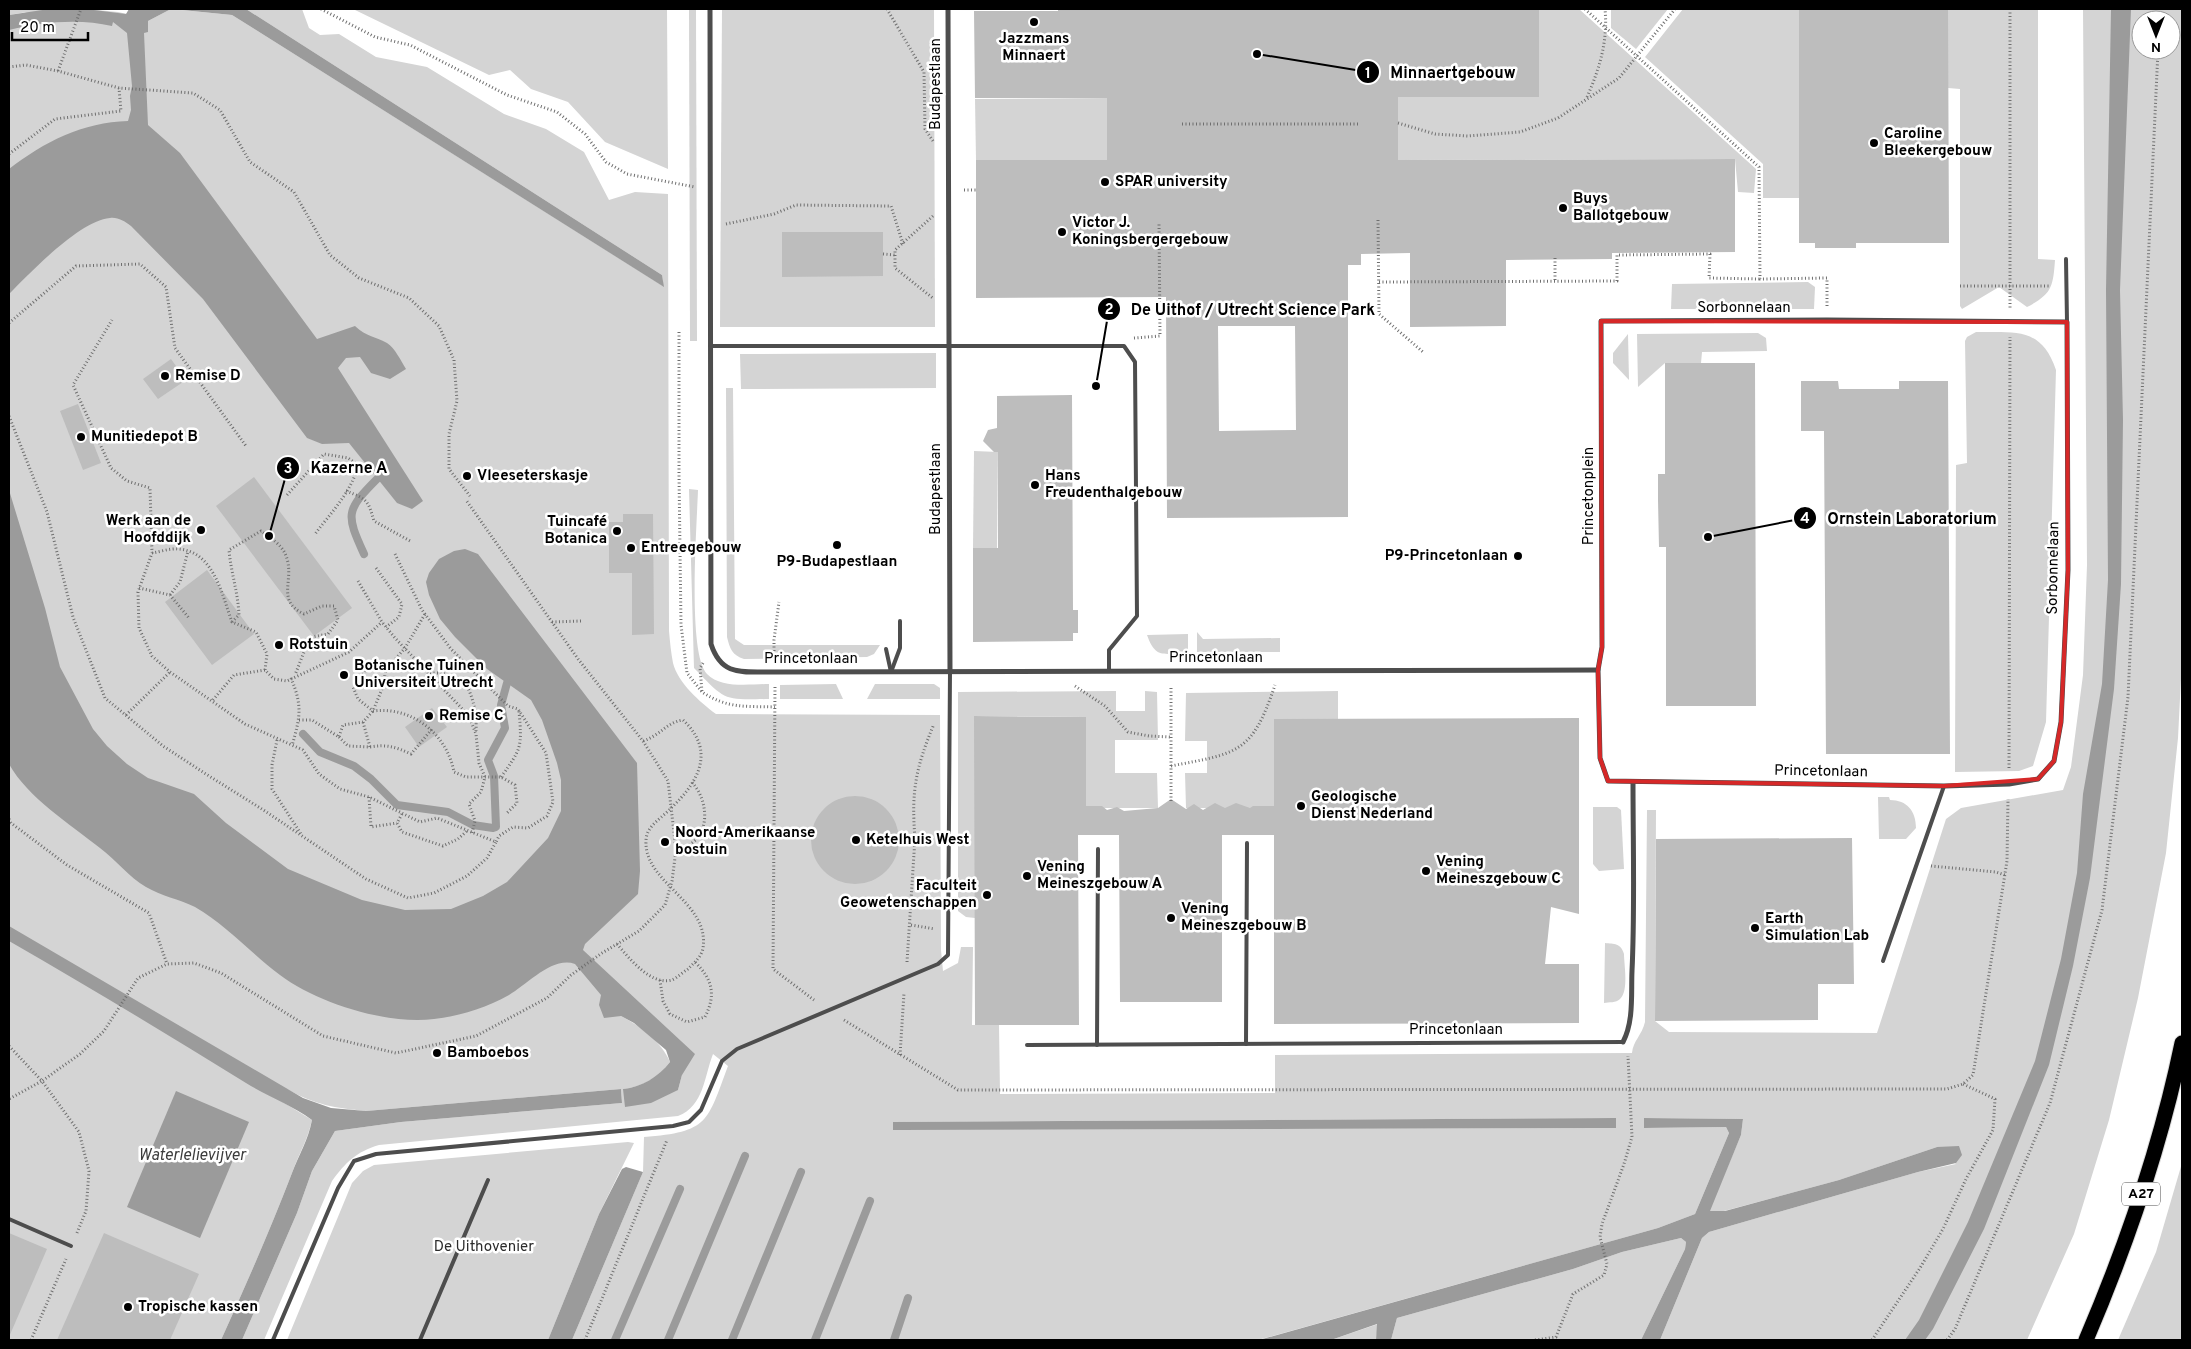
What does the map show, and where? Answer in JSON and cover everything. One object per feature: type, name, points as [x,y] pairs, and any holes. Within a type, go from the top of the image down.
[{"type":"highway","name":"A27","points":[[2086,1340],[2134,1218],[2162,1129],[2182,1043]]},
{"type":"street","points":[[710,9],[711,644]]},
{"type":"street","name":"Budapestlaan","points":[[948,9],[950,670]]},
{"type":"street","name":"Sorbonnelaan","points":[[1601,321],[2067,322],[2068,570],[2061,722],[2054,761],[2038,779],[2009,784]]},
{"type":"street","name":"Princetonplein","points":[[1598,670],[1602,647],[1601,321]]},
{"type":"street","name":"Princetonlaan","points":[[711,644],[715,659],[725,668],[736,670],[891,672],[950,670],[1598,670],[1600,758],[1608,780],[1633,782],[1944,786],[2009,784]]},
{"type":"street","points":[[1623,1042],[1630,1030],[1632,990],[1634,930],[1633,782]]},
{"type":"lane","name":"Sorbonnelaan","points":[[2066,260],[2067,322]]},
{"type":"lane","points":[[710,346],[1124,346],[1135,362],[1137,616],[1109,650],[1109,670]]},
{"type":"lane","points":[[891,672],[900,648],[900,621]]},
{"type":"lane","points":[[886,649],[891,672]]},
{"type":"lane","name":"Budapestlaan","points":[[906,978],[938,964],[948,956],[950,670]]},
{"type":"lane","points":[[1883,961],[1944,786]]},
{"type":"lane","points":[[1246,1044],[1247,843]]},
{"type":"lane","points":[[1097,1045],[1098,849]]},
{"type":"lane","points":[[273,1340],[338,1188],[354,1161],[376,1154],[673,1126],[689,1122],[701,1110],[722,1061],[737,1049],[906,978]]},
{"type":"lane","name":"Princetonlaan","points":[[1027,1045],[1623,1042]]},
{"type":"lane","points":[[420,1340],[488,1180]]},
{"type":"lane","points":[[9,1219],[71,1246]]},
{"type":"path","points":[[58,70],[81,9]]},
{"type":"path","points":[[321,9],[375,37],[410,45],[507,95],[558,112],[585,134],[606,162],[627,174],[710,190]]},
{"type":"path","points":[[886,9],[924,72],[925,129],[948,168]]},
{"type":"path","points":[[1585,9],[1760,167],[1760,278]]},
{"type":"path","points":[[1587,99],[1599,70],[1607,29],[1605,9]]},
{"type":"path","points":[[1398,124],[1434,134],[1468,136],[1520,132],[1558,118],[1619,78],[1639,56],[1674,9]]},
{"type":"path","points":[[679,332],[682,625],[687,672],[702,692],[729,706],[775,707],[772,970],[829,1010],[958,1090],[1947,1089],[1963,1084],[1973,1075],[2005,875],[2009,784],[2010,9]]},
{"type":"path","points":[[1947,1340],[1955,1329],[2050,1103],[2102,910],[2128,698],[2158,60]]},
{"type":"path","points":[[9,66],[26,65],[58,70],[119,88],[148,88],[193,93],[220,110],[250,162],[294,192],[330,255],[359,278],[409,298],[439,326],[454,360],[457,401],[449,434],[449,469],[470,496]]},
{"type":"path","points":[[9,154],[55,119],[121,111],[119,88]]},
{"type":"path","points":[[1182,124],[1359,124]]},
{"type":"path","points":[[948,202],[895,250],[895,268],[948,310]]},
{"type":"path","points":[[710,227],[774,214],[796,205],[891,206],[903,244]]},
{"type":"path","points":[[1378,220],[1379,314],[1423,352]]},
{"type":"path","points":[[1124,346],[1136,336],[1160,336],[1159,222]]},
{"type":"path","points":[[883,254],[895,255]]},
{"type":"path","points":[[1379,282],[1617,281],[1617,255],[1710,254],[1709,278],[1826,278],[1826,320]]},
{"type":"path","points":[[1555,258],[1555,281]]},
{"type":"path","points":[[9,322],[76,266],[140,264],[166,287],[175,348],[246,446]]},
{"type":"path","points":[[1960,286],[2052,286]]},
{"type":"path","points":[[112,320],[73,385],[111,468],[127,482],[150,488],[152,554],[139,588],[140,628],[152,656],[170,672],[245,724],[277,740],[303,750],[319,774],[340,789],[369,797],[420,822],[437,818],[496,842]]},
{"type":"path","points":[[9,416],[47,512],[73,617],[105,698],[178,756],[366,879],[408,898],[434,893],[467,876],[487,858],[499,836],[513,827],[528,828],[547,816],[552,802],[546,753],[518,708],[508,706],[451,649],[425,614],[395,554]]},
{"type":"path","points":[[287,495],[324,454],[348,458],[358,465],[356,475],[315,534]]},
{"type":"path","points":[[346,491],[363,497],[369,503],[374,521],[412,542]]},
{"type":"path","points":[[9,1099],[42,1081],[80,1054],[104,1031],[138,978],[167,964],[194,963],[221,973],[323,1036],[396,1053],[476,1036],[547,998],[570,975],[639,931],[665,906],[676,850],[668,781],[643,741],[551,622],[466,500]]},
{"type":"path","points":[[232,622],[239,615],[237,590],[231,574],[230,550],[260,532],[278,542],[287,559],[288,600],[295,610],[304,614],[322,606],[334,606],[338,620],[328,634],[312,637],[306,647],[295,676]]},
{"type":"path","points":[[152,554],[178,548],[196,553],[214,572],[232,622],[256,632],[266,654],[265,670],[274,679],[287,681],[349,652],[382,622]]},
{"type":"path","points":[[170,594],[180,582],[188,551]]},
{"type":"path","points":[[376,568],[402,604],[399,617],[386,627]]},
{"type":"path","points":[[358,581],[382,622],[469,716],[476,734]]},
{"type":"path","points":[[139,588],[170,594],[189,618]]},
{"type":"path","points":[[338,737],[343,725],[363,722],[373,711],[382,689],[386,670],[405,648],[425,614]]},
{"type":"path","points":[[551,622],[581,621]]},
{"type":"path","points":[[702,692],[700,668],[711,644]]},
{"type":"path","points":[[213,700],[234,676],[265,670]]},
{"type":"path","points":[[386,670],[366,670],[353,687],[358,699],[373,711],[387,709],[419,719],[432,729],[445,746],[452,761],[454,772],[466,777],[501,777],[515,785],[517,803],[506,814]]},
{"type":"path","points":[[1067,670],[1076,688],[1097,700],[1128,732],[1149,736],[1171,737]]},
{"type":"path","points":[[1171,670],[1171,801]]},
{"type":"path","points":[[1171,766],[1224,755],[1239,748],[1252,737],[1267,709],[1281,670]]},
{"type":"path","points":[[126,715],[170,672]]},
{"type":"path","points":[[429,673],[441,673],[462,679],[470,691],[477,721],[476,734],[480,763],[486,777],[480,792],[469,804],[474,821],[472,833]]},
{"type":"path","points":[[291,678],[300,700],[299,720],[292,746]]},
{"type":"path","points":[[900,1055],[915,838],[913,818],[915,774],[935,722],[950,707]]},
{"type":"path","points":[[501,777],[519,750],[521,737],[518,708]]},
{"type":"path","points":[[1111,714],[1116,711]]},
{"type":"path","points":[[299,720],[312,720],[348,746],[370,747],[384,744],[411,754],[432,729]]},
{"type":"path","points":[[617,944],[642,970],[660,980],[673,980],[695,962],[703,950],[703,936],[688,903],[670,887],[652,865],[645,840],[649,828],[672,808],[702,766],[700,745],[695,730],[683,720],[673,721],[657,736],[643,741]]},
{"type":"path","points":[[363,722],[370,747]]},
{"type":"path","points":[[277,740],[272,765],[272,789],[301,835]]},
{"type":"path","points":[[676,850],[688,845],[704,830],[703,801],[692,782]]},
{"type":"path","points":[[369,797],[371,827],[397,823]]},
{"type":"path","points":[[397,823],[402,814]]},
{"type":"path","points":[[9,819],[11,823],[67,865],[149,913],[167,964]]},
{"type":"path","points":[[397,823],[402,832],[444,846],[458,839],[467,830]]},
{"type":"path","points":[[1916,865],[1996,872],[2005,875]]},
{"type":"path","points":[[910,924],[948,931]]},
{"type":"path","points":[[660,980],[663,1001],[670,1014],[687,1022],[706,1017],[713,999],[712,989],[705,972],[695,962]]},
{"type":"path","points":[[1535,1340],[1556,1337],[1573,1294],[1604,1275],[1607,1264],[1600,1237],[1632,1137],[1628,1048],[1623,1042]]},
{"type":"path","points":[[9,1046],[42,1081],[79,1132],[89,1171],[86,1211],[31,1340]]},
{"type":"path","points":[[1872,1340],[1920,1268],[1993,1130],[1995,1099],[1963,1084]]},
{"type":"path","points":[[585,1340],[673,1126]]},
{"type":"highlighted area","points":[[1601,321],[2067,322],[2068,570],[2061,722],[2054,761],[2038,779],[1944,786],[1608,781],[1600,758],[1598,670],[1602,647]]},
{"type":"green space","points":[[9,9],[86,9],[118,12],[127,14],[148,32],[148,21],[171,9],[232,15],[663,286],[662,275],[246,9],[302,9],[309,28],[320,35],[339,34],[376,57],[427,67],[504,114],[546,129],[584,152],[609,200],[635,192],[668,194],[669,631],[673,663],[680,678],[690,692],[716,714],[940,715],[941,950],[943,971],[958,963],[961,947],[973,947],[972,1025],[999,1025],[1000,1094],[1275,1093],[1275,1055],[1632,1053],[1645,1022],[1647,810],[1656,810],[1655,1021],[1669,1032],[1877,1033],[1946,819],[1961,808],[2063,790],[2071,767],[2083,675],[2087,565],[2083,9],[2182,9],[2182,659],[2178,738],[2166,853],[2138,998],[2109,1120],[2074,1234],[2027,1340],[1660,1340],[1702,1238],[1709,1232],[1918,1172],[1956,1164],[1937,1147],[1839,1180],[1724,1211],[1709,1211],[1741,1135],[1743,1119],[1644,1118],[1644,1128],[1726,1127],[1729,1133],[1695,1214],[1658,1228],[1258,1340],[572,1340],[643,1172],[644,1137],[682,1132],[702,1121],[715,1100],[728,1066],[713,1054],[698,1098],[687,1111],[678,1116],[379,1145],[358,1154],[342,1168],[332,1181],[264,1340],[242,1340],[297,1213],[312,1171],[335,1131],[401,1122],[622,1103],[621,1089],[366,1111],[325,1105],[287,1089],[281,1101],[312,1120],[310,1128],[249,1278],[221,1340],[9,1340],[9,19],[27,12],[9,15]],"holes":[[[645,1008],[682,1075],[678,1090],[623,1089],[643,1084],[670,1062],[662,1048],[650,1035],[621,1016]],[[1615,1118],[1615,1128],[893,1130],[894,1122]]]},
{"type":"green space","points":[[353,9],[667,9],[668,169],[605,142],[568,102],[531,89],[510,70],[489,75]]},
{"type":"green space","points":[[689,9],[696,9],[697,341],[690,341]]},
{"type":"green space","points":[[722,9],[934,9],[935,327],[720,327]]},
{"type":"green space","points":[[1367,9],[1579,9],[1756,169],[1754,193],[1738,192],[1735,159],[1398,160],[1398,97],[1539,97],[1539,10]]},
{"type":"green space","points":[[1611,9],[1668,9],[1636,49],[1611,28]]},
{"type":"green space","points":[[1683,9],[1799,9],[1799,198],[1763,198],[1763,164],[1645,57]]},
{"type":"green space","points":[[1948,9],[2038,9],[2038,259],[2055,260],[2050,289],[2042,298],[2027,307],[1999,287],[1962,309],[1960,306],[1960,89],[1948,88]]},
{"type":"green space","points":[[1108,98],[1107,160],[976,160],[975,99]]},
{"type":"green space","points":[[1808,282],[1815,287],[1814,309],[1671,309],[1672,284]]},
{"type":"green space","points":[[1976,332],[2014,333],[2034,339],[2043,346],[2056,370],[2046,722],[2033,766],[2019,771],[1955,772],[1956,465],[1967,463],[1965,341],[1967,337]]},
{"type":"green space","points":[[1758,333],[1766,338],[1767,351],[1702,352],[1701,363],[1665,363],[1638,387],[1637,334]]},
{"type":"green space","points":[[1628,334],[1629,380],[1613,363],[1613,353]]},
{"type":"green space","points":[[936,353],[936,388],[741,389],[740,354]]},
{"type":"green space","points":[[726,388],[733,388],[735,639],[744,645],[880,645],[874,654],[867,657],[744,659],[737,656],[731,648],[727,637]]},
{"type":"green space","points":[[974,451],[998,452],[997,548],[973,548]]},
{"type":"green space","points":[[689,489],[698,490],[695,616],[701,662],[707,674],[720,682],[736,685],[769,684],[769,699],[742,699],[726,696],[713,687],[694,668]]},
{"type":"green space","points":[[1197,632],[1203,639],[1280,638],[1280,652],[1197,652]]},
{"type":"green space","points":[[1188,634],[1188,653],[1167,654],[1158,652],[1150,643],[1147,635]]},
{"type":"green space","points":[[836,684],[843,699],[780,699],[780,685]]},
{"type":"green space","points":[[875,684],[934,684],[940,688],[940,699],[867,699]]},
{"type":"green space","points":[[1116,691],[1116,711],[1145,711],[1145,691],[1157,692],[1158,740],[1115,740],[1115,773],[1157,773],[1158,808],[1086,808],[1086,717],[975,716],[975,918],[966,917],[958,911],[958,692]]},
{"type":"green space","points":[[1338,691],[1338,719],[1274,719],[1274,808],[1186,808],[1185,773],[1207,773],[1207,741],[1185,741],[1186,693]]},
{"type":"green space","points":[[1878,797],[1889,797],[1890,800],[1906,804],[1912,812],[1916,828],[1906,839],[1879,839]]},
{"type":"green space","points":[[1593,807],[1617,807],[1621,810],[1624,869],[1599,871],[1593,864]]},
{"type":"green space","points":[[1605,943],[1617,945],[1623,950],[1625,978],[1623,995],[1620,999],[1604,1003]]},
{"type":"green space","name":"De Uithovenier","points":[[628,1142],[634,1143],[599,1214],[548,1340],[287,1340],[352,1183],[363,1171],[374,1165]]},
{"type":"green space","points":[[2182,1163],[2182,1340],[2118,1340],[2156,1252]]},
{"type":"green space","points":[[1681,1238],[1686,1242],[1685,1249],[1641,1340],[1391,1340],[1397,1318],[1573,1269],[1622,1252]]},
{"type":"green space","points":[[1378,1324],[1376,1340],[1331,1340]]},
{"type":"water","points":[[49,9],[86,9],[126,14],[129,9],[171,9],[148,21],[148,32],[144,33],[148,125],[180,153],[317,339],[355,326],[359,330],[387,343],[395,351],[406,369],[390,379],[371,373],[360,357],[346,358],[338,368],[423,501],[412,509],[397,503],[349,443],[322,444],[307,438],[203,299],[131,226],[121,220],[110,218],[98,221],[84,228],[56,249],[9,294],[9,169],[36,150],[65,135],[95,125],[128,121],[131,110],[130,96],[132,86],[127,33],[113,22],[112,26],[87,22],[60,22],[9,30],[9,15]]},
{"type":"water","points":[[172,9],[246,9],[662,275],[664,287],[232,15]]},
{"type":"water","points":[[2111,9],[2131,9],[2120,290],[2123,420],[2121,584],[2114,689],[2090,878],[2073,966],[2049,1065],[1984,1229],[1933,1329],[1925,1340],[1905,1340],[1919,1320],[1968,1222],[2035,1061],[2061,959],[2077,873],[2083,794],[2102,684],[2108,580],[2106,290]]},
{"type":"water","points":[[9,490],[45,608],[60,667],[93,729],[107,746],[127,764],[148,778],[194,794],[226,823],[288,869],[362,900],[405,910],[451,909],[483,896],[507,882],[548,838],[561,811],[561,780],[557,763],[542,720],[531,700],[487,669],[455,637],[440,619],[429,595],[426,582],[429,573],[439,559],[454,551],[465,549],[478,554],[637,763],[640,871],[638,894],[585,944],[583,950],[695,1054],[682,1075],[678,1090],[651,1103],[625,1107],[623,1089],[643,1084],[660,1072],[670,1062],[666,1050],[634,1023],[621,1016],[604,1018],[599,1005],[601,995],[575,964],[558,964],[540,973],[500,1000],[482,1008],[453,1016],[415,1020],[395,1019],[353,1010],[313,995],[295,985],[280,975],[206,914],[195,907],[158,893],[140,883],[106,853],[38,799],[9,764]]},
{"type":"water","points":[[9,926],[303,1098],[331,1108],[366,1111],[621,1089],[622,1103],[401,1122],[335,1131],[312,1171],[297,1213],[242,1340],[221,1340],[306,1141],[312,1120],[246,1083],[9,941]]},
{"type":"water","name":"Waterlelievijver","points":[[176,1091],[249,1122],[200,1238],[127,1207]]},
{"type":"water","points":[[1616,1118],[1616,1128],[893,1130],[893,1122]]},
{"type":"water","points":[[1644,1118],[1743,1119],[1741,1135],[1710,1211],[1725,1211],[1839,1180],[1937,1147],[1959,1146],[1962,1155],[1956,1163],[1918,1172],[1709,1232],[1702,1238],[1660,1340],[1641,1340],[1685,1249],[1686,1242],[1681,1238],[1622,1252],[1573,1269],[1397,1318],[1391,1340],[1376,1340],[1377,1324],[1331,1340],[1259,1340],[1658,1228],[1695,1214],[1729,1133],[1726,1127],[1644,1128]]},
{"type":"water","points":[[626,1167],[643,1172],[572,1340],[548,1340],[599,1214],[622,1169]]},
{"type":"building","points":[[1058,9],[1539,10],[1539,97],[1398,97],[1398,160],[1735,159],[1735,252],[1612,253],[1612,259],[1506,260],[1506,326],[1410,327],[1410,253],[1361,254],[1361,265],[1348,265],[1348,517],[1167,518],[1166,297],[976,298],[976,160],[1107,160],[1107,98],[975,98],[974,11],[1058,11]],"holes":[[[1218,326],[1295,326],[1296,430],[1219,431]]]},
{"type":"building","name":"Caroline Bleekergebouw","points":[[1799,9],[1948,9],[1949,243],[1856,243],[1856,248],[1815,248],[1815,243],[1799,243]]},
{"type":"building","points":[[782,232],[883,232],[883,276],[782,277]]},
{"type":"building","name":"Remise D","points":[[171,359],[186,380],[158,399],[143,379]]},
{"type":"building","points":[[1665,363],[1755,363],[1756,706],[1666,706],[1666,547],[1659,547],[1658,500],[1658,474],[1665,474]]},
{"type":"building","points":[[1801,381],[1838,381],[1839,389],[1899,389],[1899,381],[1948,381],[1950,754],[1826,754],[1824,431],[1801,431]]},
{"type":"building","name":"Hans Freudenthalgebouw","points":[[1072,395],[1073,610],[1078,610],[1078,633],[1073,633],[1073,641],[973,642],[973,548],[998,548],[998,452],[994,452],[983,441],[988,430],[997,428],[997,396]]},
{"type":"building","name":"Munitiedepot B","points":[[78,404],[101,463],[83,470],[60,411]]},
{"type":"building","points":[[254,477],[352,608],[314,636],[216,506]]},
{"type":"building","name":"Entreegebouw","points":[[623,514],[653,514],[654,634],[632,635],[632,573],[609,573],[609,522],[623,522]]},
{"type":"building","points":[[207,570],[254,634],[212,665],[165,602]]},
{"type":"building","name":"Remise C","points":[[432,708],[447,727],[419,747],[405,727]]},
{"type":"building","name":"Vening Meineszgebouw C","points":[[974,716],[1086,717],[1086,806],[1102,806],[1107,810],[1117,807],[1124,811],[1158,808],[1171,799],[1186,809],[1194,804],[1203,810],[1215,803],[1225,808],[1236,803],[1250,808],[1253,806],[1274,806],[1274,719],[1579,718],[1579,914],[1551,907],[1545,964],[1579,964],[1579,1023],[1274,1024],[1274,835],[1222,835],[1222,1002],[1120,1002],[1119,835],[1078,835],[1079,1025],[975,1025]]},
{"type":"building","name":"Ketelhuis West","points":[[855,796],[872,800],[886,809],[895,823],[899,840],[895,857],[886,871],[872,880],[855,884],[838,880],[824,871],[815,857],[811,840],[815,823],[824,809],[838,800]]},
{"type":"building","name":"Earth Simulation Lab","points":[[1852,838],[1854,984],[1818,984],[1818,1020],[1655,1021],[1656,839]]},
{"type":"building","points":[[9,1233],[47,1249],[9,1337]]},
{"type":"building","name":"Tropische kassen","points":[[104,1233],[199,1274],[170,1340],[57,1340]]},
{"type":"waterway","points":[[364,554],[354,530],[352,513],[359,498],[378,478]]},
{"type":"waterway","points":[[303,734],[320,752],[354,766],[371,779],[397,805],[448,812],[473,825],[493,828],[496,827],[494,776],[488,760],[505,728],[501,705],[507,683]]},
{"type":"waterway","points":[[668,1340],[745,1156]]},
{"type":"waterway","points":[[732,1340],[801,1172]]},
{"type":"waterway","points":[[615,1340],[680,1189]]},
{"type":"waterway","points":[[815,1340],[870,1201]]},
{"type":"waterway","points":[[894,1340],[908,1298]]},
{"type":"place","name":"Jazzmans Minnaert","points":[[1034,22]]},
{"type":"place","name":"Minnaertgebouw","points":[[1257,54]]},
{"type":"place","name":"Caroline Bleekergebouw","points":[[1874,143]]},
{"type":"place","name":"SPAR university","points":[[1105,182]]},
{"type":"place","name":"Buys Ballotgebouw","points":[[1563,208]]},
{"type":"place","name":"Victor J. Koningsbergergebouw","points":[[1062,232]]},
{"type":"place","name":"Remise D","points":[[165,376]]},
{"type":"place","name":"De Uithof / Utrecht Science Park","points":[[1096,386]]},
{"type":"place","name":"Munitiedepot B","points":[[81,437]]},
{"type":"place","name":"Vleeseterskasje","points":[[467,476]]},
{"type":"place","name":"Hans Freudenthalgebouw","points":[[1035,485]]},
{"type":"place","name":"Werk aan de Hoofddijk","points":[[201,530]]},
{"type":"place","name":"Tuincafé Botanica","points":[[617,531]]},
{"type":"place","name":"Kazerne A","points":[[269,536]]},
{"type":"place","name":"Ornstein Laboratorium","points":[[1708,537]]},
{"type":"place","name":"P9-Budapestlaan","points":[[837,545]]},
{"type":"place","name":"Entreegebouw","points":[[631,548]]},
{"type":"place","name":"P9-Princetonlaan","points":[[1518,556]]},
{"type":"place","name":"Rotstuin","points":[[279,645]]},
{"type":"place","name":"Botanische Tuinen Universiteit Utrecht","points":[[344,675]]},
{"type":"place","name":"Remise C","points":[[429,716]]},
{"type":"place","name":"Geologische Dienst Nederland","points":[[1301,806]]},
{"type":"place","name":"Ketelhuis West","points":[[856,840]]},
{"type":"place","name":"Noord-Amerikaanse bostuin","points":[[665,842]]},
{"type":"place","name":"Vening Meineszgebouw C","points":[[1426,871]]},
{"type":"place","name":"Vening Meineszgebouw A","points":[[1027,876]]},
{"type":"place","name":"Faculteit Geowetenschappen","points":[[987,895]]},
{"type":"place","name":"Vening Meineszgebouw B","points":[[1171,918]]},
{"type":"place","name":"Earth Simulation Lab","points":[[1755,928]]},
{"type":"place","name":"Bamboebos","points":[[437,1053]]},
{"type":"place","name":"Tropische kassen","points":[[128,1307]]}]
